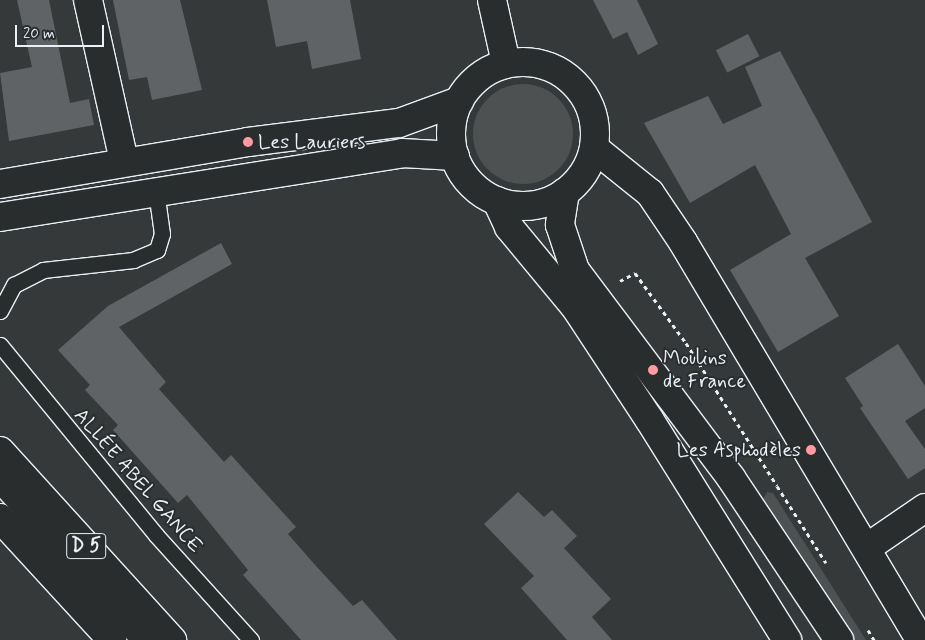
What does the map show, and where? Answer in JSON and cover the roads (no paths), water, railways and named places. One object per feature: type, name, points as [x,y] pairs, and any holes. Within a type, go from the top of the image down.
[{"type":"main road","points":[[88,0],[106,132],[124,161]]},
{"type":"main road","points":[[492,0],[506,63]]},
{"type":"main road","points":[[529,62],[553,68],[573,82],[587,101],[594,124],[594,148],[578,180],[565,192],[532,205],[497,201],[471,183],[455,156],[451,138],[459,101],[470,84],[506,63],[529,62]]},
{"type":"main road","points":[[0,184],[124,161],[400,123],[459,101]]},
{"type":"main road","points":[[594,148],[650,193],[868,548],[920,640]]},
{"type":"main road","points":[[0,217],[402,153],[455,156]]},
{"type":"main road","points":[[565,192],[560,225],[565,247],[594,296],[731,478],[839,640]]},
{"type":"main road","points":[[497,201],[509,227],[576,308],[787,640]]},
{"type":"main road","name":"D 5","points":[[0,451],[172,640]]},
{"type":"main road","points":[[0,477],[148,640]]},
{"type":"main road","points":[[868,548],[925,508]]},
{"type":"main road","name":"D 5","points":[[0,518],[112,640]]},
{"type":"lane","points":[[0,311],[14,285],[43,270],[133,260],[157,250],[162,234],[156,191]]},
{"type":"lane","name":"ALLÉE ABEL GANCE","points":[[0,345],[156,535],[252,640]]},
{"type":"place","name":"Les Lauriers","points":[[248,142]]},
{"type":"place","name":"Moulins de France","points":[[653,370]]},
{"type":"place","name":"Les Asphodèles","points":[[811,450]]}]
